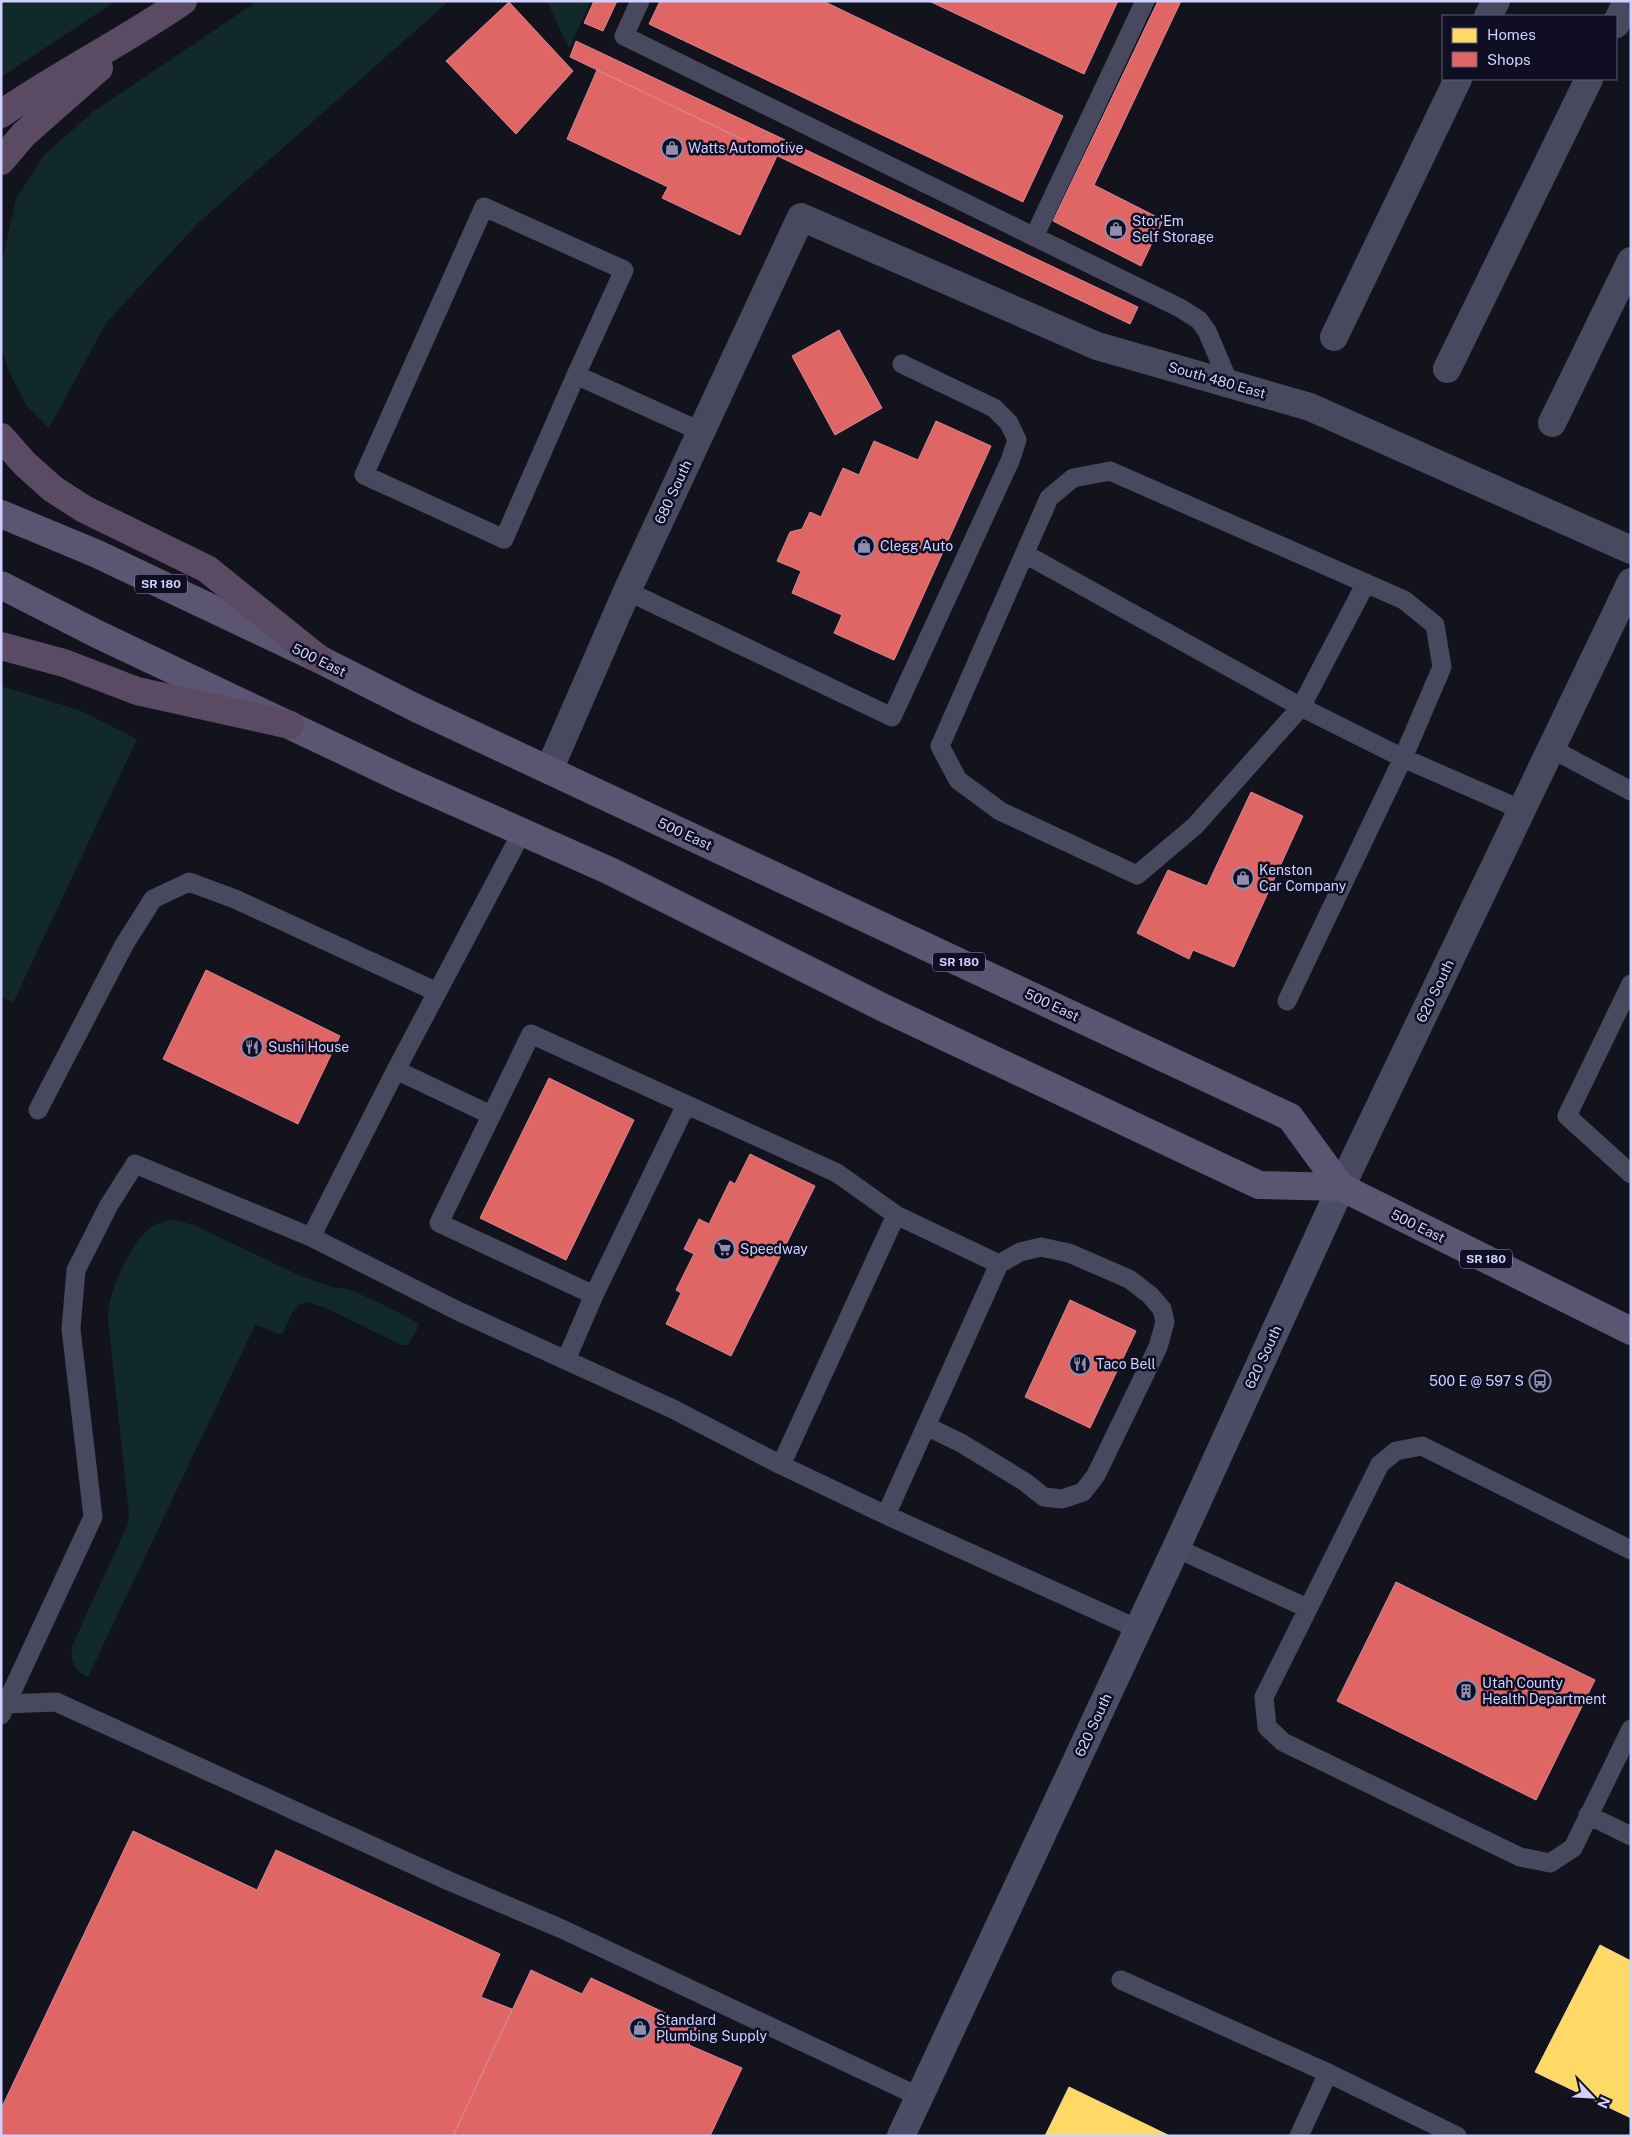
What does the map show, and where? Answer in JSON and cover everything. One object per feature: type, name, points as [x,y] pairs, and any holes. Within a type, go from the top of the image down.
[{"type":"highway","points":[[1,114],[32,92],[150,24],[183,1]]},
{"type":"highway","points":[[1,161],[24,134],[150,24]]},
{"type":"highway","points":[[1,437],[25,464],[53,489],[84,509],[207,569],[320,659]]},
{"type":"highway","points":[[1,646],[64,663],[137,691],[290,725]]},
{"type":"main road","name":"500 East","points":[[1,514],[86,549],[320,659],[416,708],[1290,1117],[1340,1187]]},
{"type":"main road","name":"500 East","points":[[1,585],[88,629],[290,725],[610,871],[886,1008],[1259,1184],[1340,1187],[1631,1331]]},
{"type":"street","points":[[1489,15],[1496,1]]},
{"type":"street","points":[[1617,22],[1627,1]]},
{"type":"street","points":[[1334,337],[1458,80]]},
{"type":"street","points":[[1447,369],[1589,80]]},
{"type":"street","name":"South 480 East","points":[[801,217],[1098,346],[1310,407],[1631,550]]},
{"type":"street","name":"680 South","points":[[549,770],[627,591],[801,217]]},
{"type":"street","points":[[1552,423],[1631,261]]},
{"type":"street","name":"620 South","points":[[901,2136],[1176,1548],[1340,1187],[1631,582]]},
{"type":"lane","points":[[640,1],[624,36],[1180,308],[1199,320],[1208,331],[1228,383]]},
{"type":"lane","points":[[1034,237],[1145,1]]},
{"type":"lane","points":[[484,207],[624,270],[576,376],[504,539],[364,475],[484,207]]},
{"type":"lane","points":[[627,591],[892,717],[1010,461],[1017,440],[1009,423],[994,408],[902,364]]},
{"type":"lane","points":[[576,376],[702,432]]},
{"type":"lane","points":[[1287,1001],[1403,758],[1442,666],[1435,625],[1404,600],[1366,583],[1110,471],[1074,478],[1049,498],[940,746],[958,780],[1000,811],[1137,875],[1195,826],[1301,707],[1366,583]]},
{"type":"lane","points":[[1024,554],[1301,707],[1403,758],[1522,810]]},
{"type":"lane","points":[[1552,749],[1631,791]]},
{"type":"lane","points":[[311,1237],[396,1070],[522,832]]},
{"type":"lane","points":[[38,1110],[124,945],[153,899],[189,882],[235,898],[437,992]]},
{"type":"lane","points":[[1631,984],[1568,1116],[1631,1174]]},
{"type":"lane","points":[[594,1295],[439,1223],[531,1034],[837,1173],[896,1216],[999,1264]]},
{"type":"lane","points":[[396,1070],[491,1116]]},
{"type":"lane","points":[[566,1360],[594,1295],[686,1105]]},
{"type":"lane","points":[[4,1710],[93,1517],[71,1329],[76,1270],[109,1205],[135,1164],[311,1237],[458,1311],[673,1409],[782,1465],[886,1515],[1138,1629]]},
{"type":"lane","points":[[782,1465],[896,1216]]},
{"type":"lane","points":[[886,1515],[926,1426],[999,1264],[1020,1252],[1040,1247],[1069,1253],[1129,1280],[1150,1295],[1162,1309],[1165,1322],[1158,1347],[1096,1475],[1083,1492],[1062,1499],[1044,1497],[1025,1482],[962,1442],[926,1426]]},
{"type":"lane","points":[[1631,1550],[1422,1446],[1396,1451],[1380,1464],[1264,1697],[1267,1727],[1283,1742],[1520,1857],[1550,1864],[1573,1848],[1631,1729]]},
{"type":"lane","points":[[1176,1548],[1307,1608]]},
{"type":"lane","points":[[4,1710],[56,1702],[449,1880],[562,1929],[920,2097]]},
{"type":"lane","points":[[1588,1815],[1631,1836]]},
{"type":"lane","points":[[1121,1980],[1328,2073],[1457,2136]]},
{"type":"lane","points":[[1299,2136],[1328,2073]]},
{"type":"green space","points":[[1,1],[116,1],[1,77]]},
{"type":"green space","points":[[258,1],[449,1],[198,223],[106,323],[49,428],[27,406],[9,372],[1,345],[1,265],[16,199],[44,155],[94,111]]},
{"type":"green space","points":[[547,1],[591,1],[569,49]]},
{"type":"green space","points":[[1,686],[79,710],[137,739],[13,1003],[1,997]]},
{"type":"green space","points":[[173,1220],[194,1225],[296,1274],[332,1287],[348,1289],[380,1303],[418,1323],[417,1330],[408,1345],[401,1345],[324,1307],[306,1302],[299,1305],[293,1311],[283,1333],[279,1334],[255,1325],[88,1677],[76,1668],[72,1660],[72,1646],[128,1524],[129,1514],[108,1310],[121,1270],[143,1234],[156,1224]]},
{"type":"building: Homes","points":[[1600,1945],[1631,1961],[1631,2118],[1535,2072]]},
{"type":"building: Homes","points":[[1069,2087],[1170,2136],[1045,2136]]},
{"type":"building: Shops","points":[[594,1],[617,1],[603,31],[584,23]]},
{"type":"building: Shops","points":[[660,1],[823,1],[1063,116],[1023,202],[649,24]]},
{"type":"building: Shops","points":[[929,1],[1118,1],[1084,74]]},
{"type":"building: Shops","points":[[1158,1],[1181,1],[1094,185],[1163,220],[1141,266],[1053,221]]},
{"type":"building: Shops","points":[[509,2],[573,71],[516,134],[446,61]]},
{"type":"building: Shops","points":[[576,41],[1138,307],[1130,324],[570,57]]},
{"type":"building: Shops","name":"Watts Automotive","points":[[597,70],[777,156],[740,235],[662,198],[668,187],[567,139]]},
{"type":"building: Shops","points":[[839,330],[882,408],[835,435],[792,356]]},
{"type":"building: Shops","name":"Clegg Auto","points":[[936,421],[991,446],[894,660],[834,633],[842,615],[792,593],[801,571],[777,561],[790,532],[802,529],[810,512],[821,517],[843,468],[859,475],[874,441],[918,460]]},
{"type":"building: Shops","name":"Kenston Car Company","points":[[1251,792],[1303,816],[1234,967],[1193,950],[1189,959],[1137,933],[1168,870],[1207,886]]},
{"type":"building: Shops","name":"Sushi House","points":[[206,970],[340,1036],[298,1124],[163,1059]]},
{"type":"building: Shops","points":[[549,1078],[634,1120],[566,1260],[480,1218]]},
{"type":"building: Shops","points":[[750,1154],[815,1186],[731,1356],[666,1324],[681,1293],[676,1290],[694,1254],[684,1249],[699,1219],[709,1224],[730,1181],[735,1184]]},
{"type":"building: Shops","name":"Taco Bell","points":[[1070,1300],[1136,1331],[1090,1428],[1025,1397]]},
{"type":"building: Shops","name":"Utah County Health Department","points":[[1396,1582],[1595,1680],[1536,1800],[1337,1701]]},
{"type":"building: Shops","points":[[133,1831],[257,1890],[276,1850],[500,1954],[481,1997],[512,2009],[453,2136],[1,2136],[1,2109]]},
{"type":"building: Shops","points":[[531,1970],[582,1994],[591,1978],[697,2028],[689,2045],[742,2068],[710,2136],[453,2136]]},
{"type":"place","name":"Watts Automotive","points":[[672,148]]},
{"type":"place","name":"Stor'Em Self Storage","points":[[1116,229]]},
{"type":"place","name":"Clegg Auto","points":[[864,546]]},
{"type":"place","name":"Kenston Car Company","points":[[1243,878]]},
{"type":"place","name":"Sushi House","points":[[252,1047]]},
{"type":"place","name":"Speedway","points":[[724,1249]]},
{"type":"place","name":"Taco Bell","points":[[1080,1364]]},
{"type":"place","name":"500 E @ 597 S","points":[[1540,1381]]},
{"type":"place","name":"Utah County Health Department","points":[[1466,1691]]},
{"type":"place","name":"Standard Plumbing Supply","points":[[640,2028]]}]
